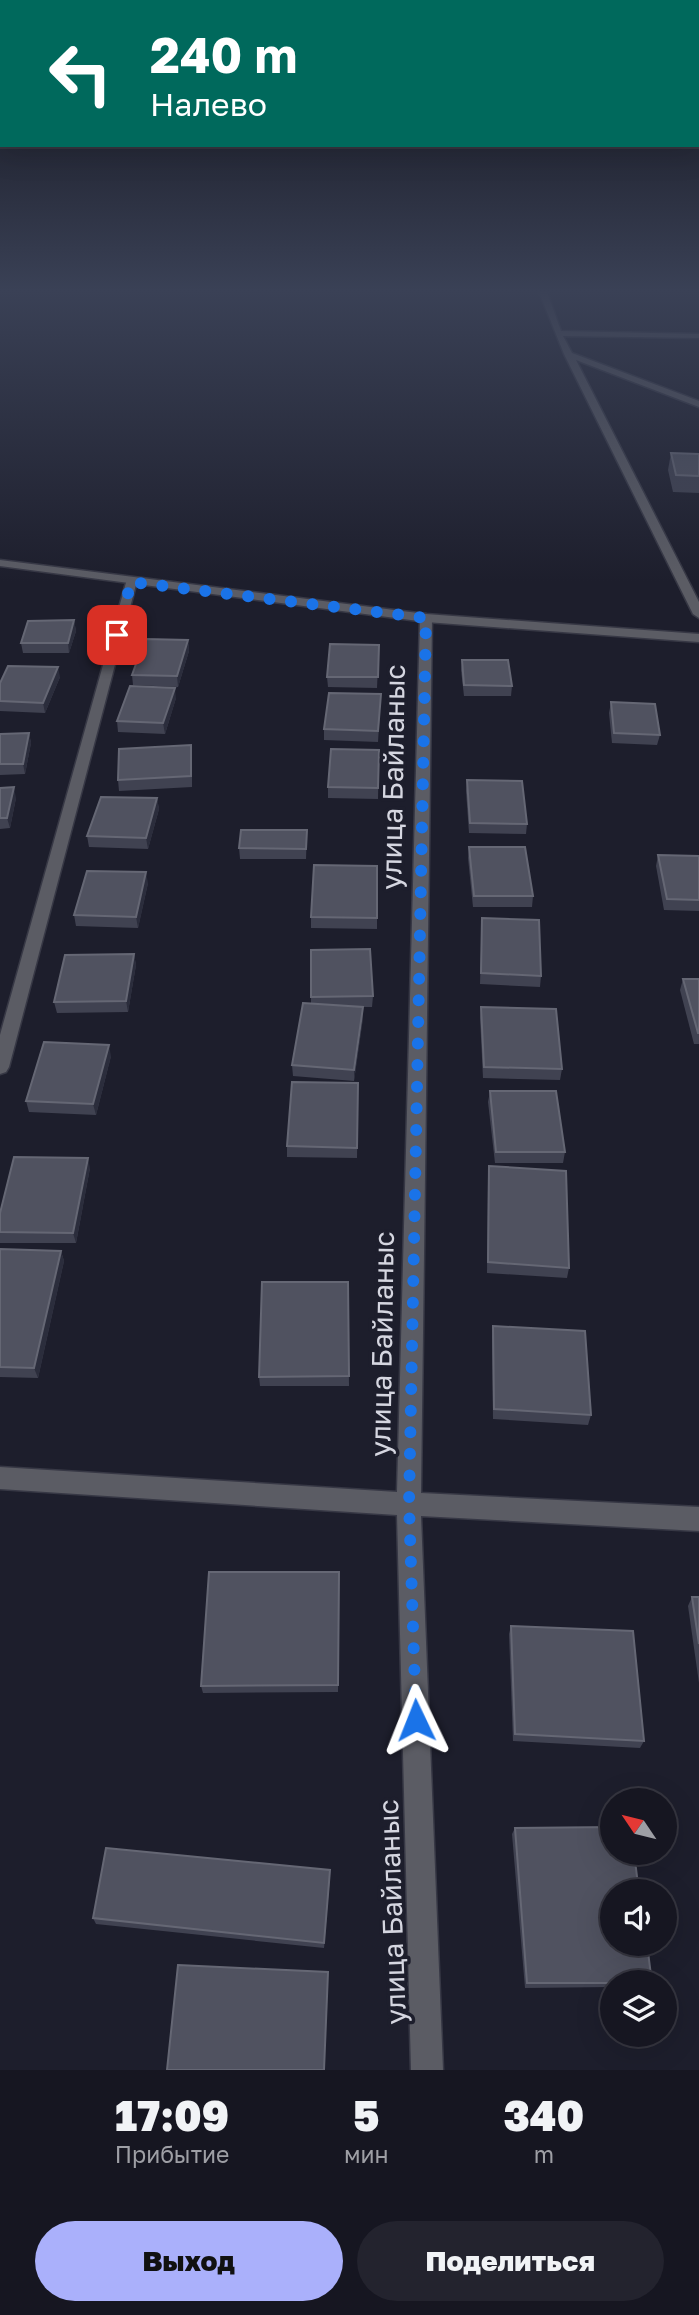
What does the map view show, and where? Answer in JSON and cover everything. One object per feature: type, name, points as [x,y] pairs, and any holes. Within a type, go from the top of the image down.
[{"type":"street","points":[[585,389],[699,614]]},
{"type":"street","points":[[659,389],[699,404]]},
{"type":"street","points":[[0,564],[426,618],[699,638]]},
{"type":"street","points":[[0,1067],[131,582]]},
{"type":"street","name":"улица Байланыс","points":[[426,618],[409,1504],[427,2070]]},
{"type":"street","points":[[0,1478],[699,1519]]},
{"type":"building","points":[[671,453],[699,454],[699,476],[676,475]]},
{"type":"building","points":[[74,620],[68,643],[21,643],[28,621]]},
{"type":"building","points":[[145,639],[188,640],[177,676],[132,675]]},
{"type":"building","points":[[330,644],[379,645],[378,677],[327,677]]},
{"type":"building","points":[[462,660],[508,660],[512,686],[464,685]]},
{"type":"building","points":[[8,666],[58,667],[43,703],[0,701],[0,683]]},
{"type":"building","points":[[130,686],[175,688],[163,723],[117,721]]},
{"type":"building","points":[[329,693],[381,694],[378,731],[324,729]]},
{"type":"building","points":[[611,702],[655,704],[660,735],[614,733]]},
{"type":"building","points":[[29,733],[23,764],[0,764],[0,734]]},
{"type":"building","points":[[191,745],[191,776],[118,780],[119,749]]},
{"type":"building","points":[[331,749],[379,750],[378,788],[328,787]]},
{"type":"building","points":[[467,780],[522,781],[527,824],[470,823]]},
{"type":"building","points":[[14,787],[7,818],[0,818],[0,788]]},
{"type":"building","points":[[101,797],[157,798],[146,838],[87,836]]},
{"type":"building","points":[[241,830],[307,830],[306,849],[239,848]]},
{"type":"building","points":[[469,847],[525,847],[533,896],[474,896]]},
{"type":"building","points":[[658,855],[699,856],[699,900],[667,899]]},
{"type":"building","points":[[314,865],[377,866],[377,918],[311,917]]},
{"type":"building","points":[[87,871],[146,872],[136,917],[74,915]]},
{"type":"building","points":[[482,918],[539,920],[541,976],[481,973]]},
{"type":"building","points":[[370,949],[373,996],[311,997],[311,950]]},
{"type":"building","points":[[134,954],[126,1001],[54,1002],[65,955]]},
{"type":"building","points":[[683,979],[699,979],[699,1033],[698,1033]]},
{"type":"building","points":[[303,1003],[363,1007],[354,1070],[292,1065]]},
{"type":"building","points":[[481,1007],[556,1009],[562,1069],[484,1067]]},
{"type":"building","points":[[44,1042],[109,1045],[93,1104],[26,1101]]},
{"type":"building","points":[[292,1082],[358,1083],[357,1148],[287,1146]]},
{"type":"building","points":[[490,1091],[556,1091],[565,1152],[496,1152]]},
{"type":"building","points":[[14,1157],[88,1158],[73,1233],[0,1232],[0,1213]]},
{"type":"building","points":[[489,1166],[566,1171],[569,1268],[488,1262]]},
{"type":"building","points":[[0,1249],[61,1251],[34,1368],[0,1367]]},
{"type":"building","points":[[262,1282],[348,1282],[349,1376],[259,1377]]},
{"type":"building","points":[[493,1326],[585,1331],[591,1415],[494,1409]]},
{"type":"building","points":[[209,1572],[339,1572],[338,1685],[201,1686]]},
{"type":"building","points":[[692,1597],[699,1597],[699,1644]]},
{"type":"building","points":[[511,1626],[633,1631],[644,1741],[515,1734]]},
{"type":"building","points":[[600,1827],[600,1866],[636,1866],[637,1879],[600,1879],[600,1956],[649,1956],[650,1970],[600,1970],[600,1983],[527,1983],[515,1828]]},
{"type":"building","points":[[106,1848],[330,1870],[324,1943],[93,1918]]},
{"type":"building","points":[[178,1965],[328,1972],[324,2070],[167,2070]]},
{"type":"route","points":[[117,635],[131,582],[426,618],[409,1504],[416,1720]]}]
